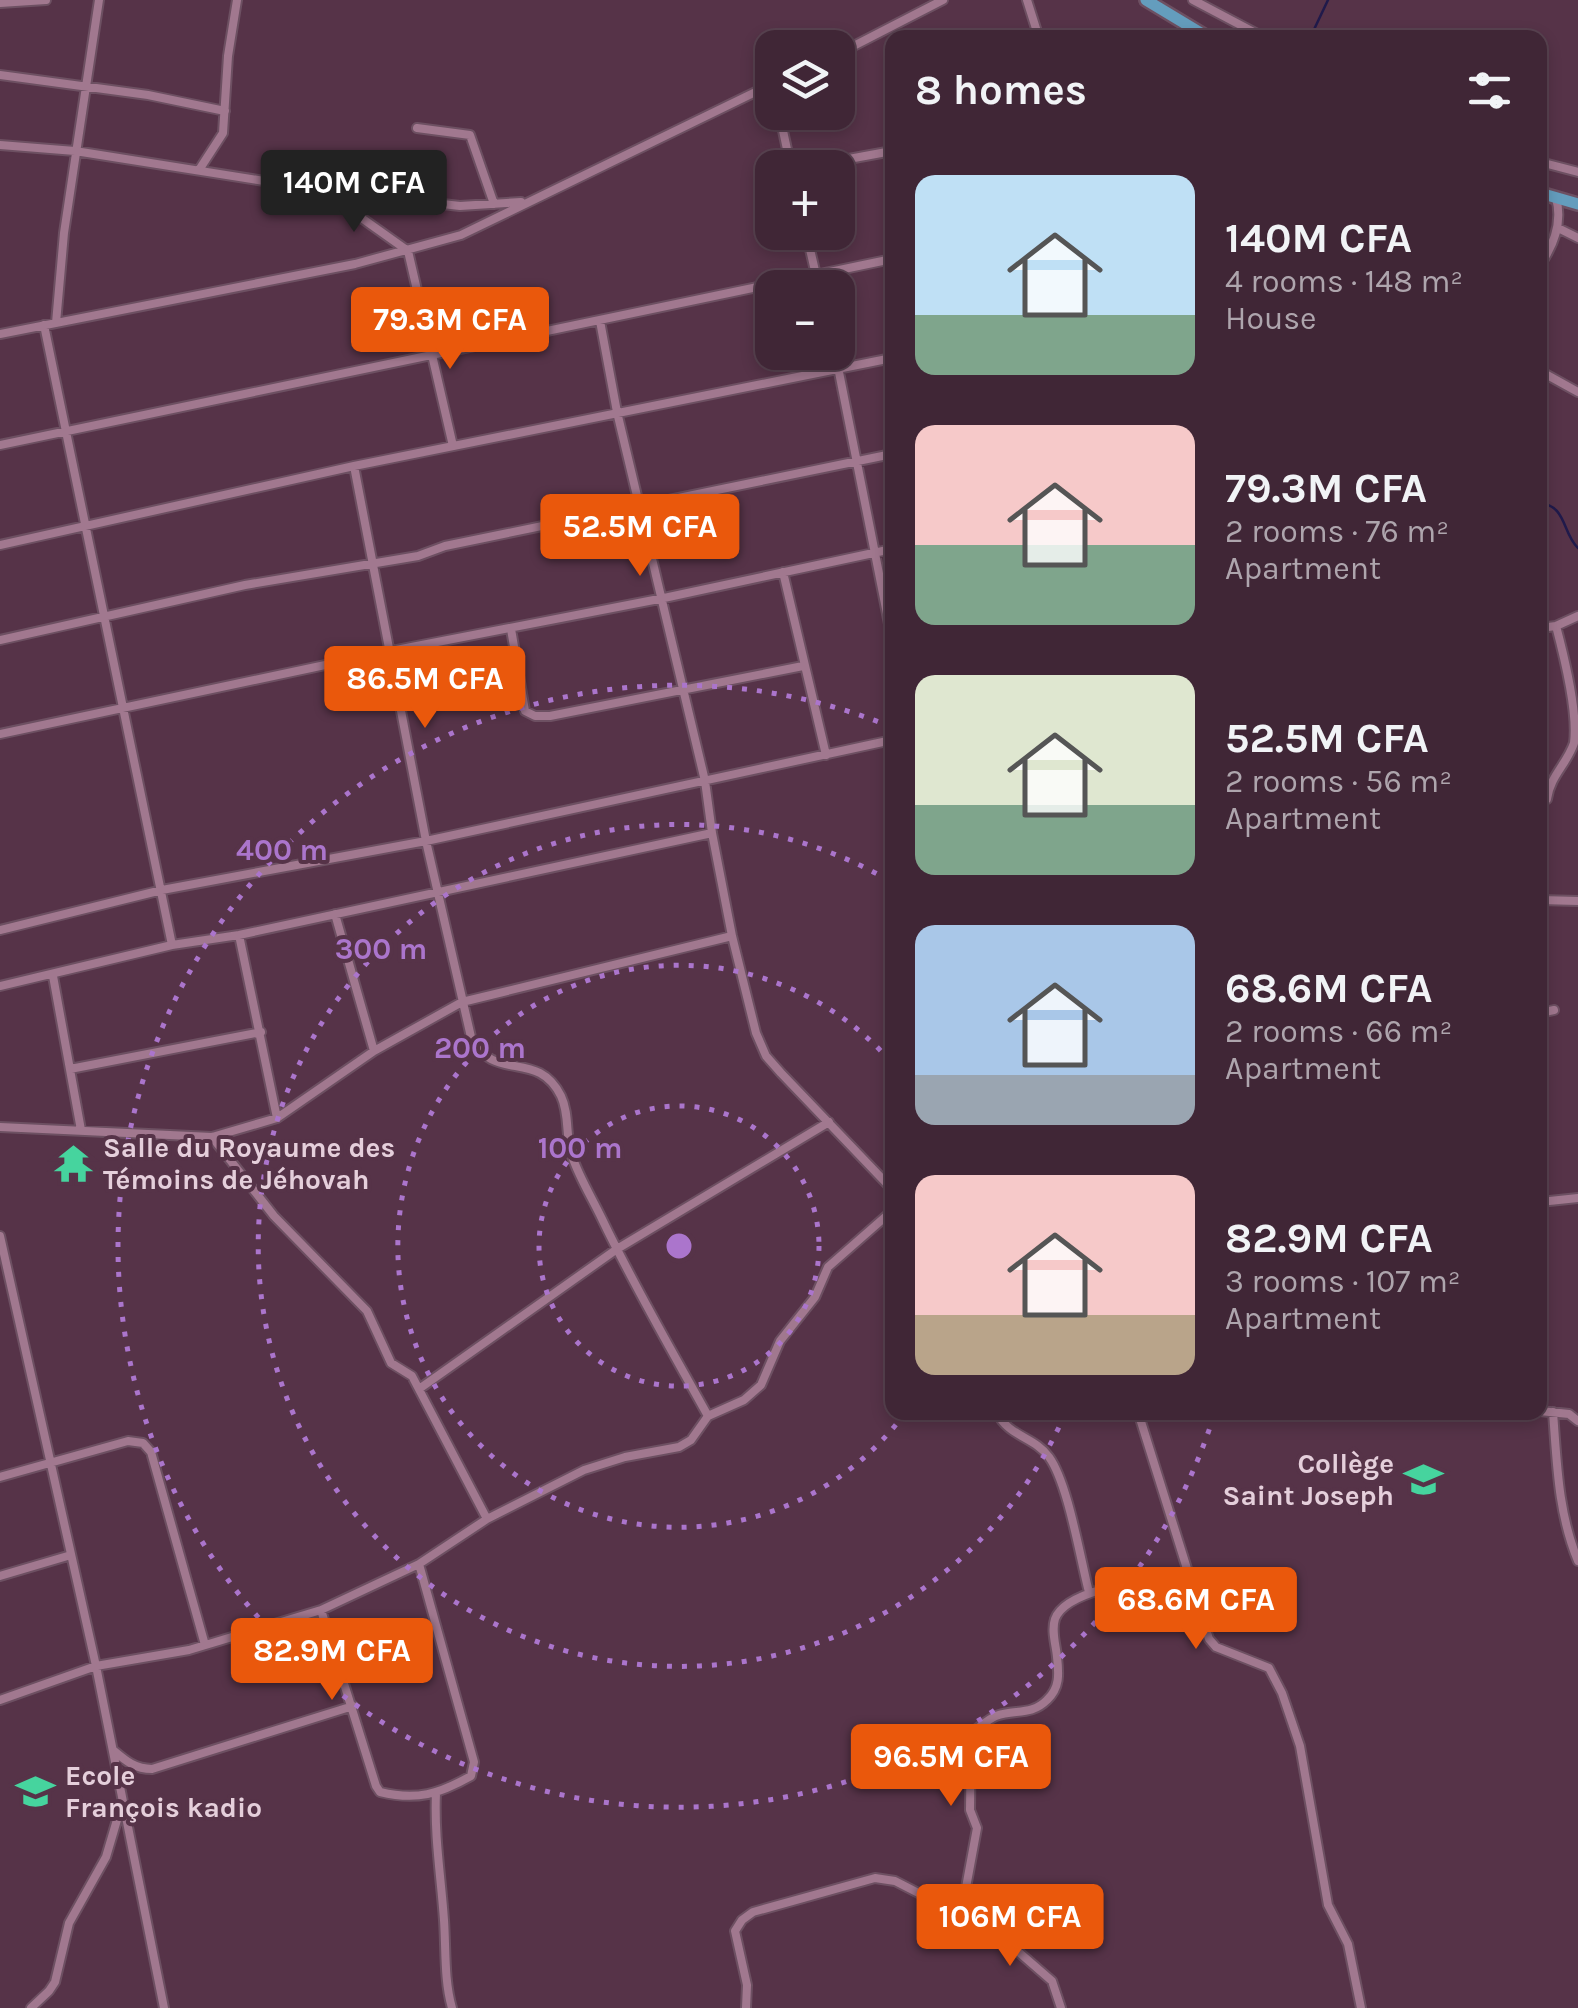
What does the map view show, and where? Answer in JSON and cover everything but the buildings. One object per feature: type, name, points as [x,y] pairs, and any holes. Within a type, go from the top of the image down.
[{"type":"main road","points":[[1146,0],[1196,30]]},
{"type":"main road","points":[[1547,195],[1578,204]]},
{"type":"street","points":[[0,3],[46,0]]},
{"type":"street","points":[[56,323],[75,152],[99,0]]},
{"type":"street","points":[[199,170],[222,133],[237,0]]},
{"type":"street","points":[[855,45],[943,0]]},
{"type":"street","points":[[1027,0],[1036,30]]},
{"type":"street","points":[[1193,0],[1250,30]]},
{"type":"street","points":[[0,75],[148,94],[225,111]]},
{"type":"street","points":[[0,334],[408,251],[461,234],[755,92]]},
{"type":"street","points":[[417,128],[470,136],[494,204]]},
{"type":"street","points":[[0,145],[460,206],[528,202]]},
{"type":"street","points":[[855,158],[885,152]]},
{"type":"street","points":[[1547,164],[1578,172]]},
{"type":"street","points":[[321,190],[408,251],[453,446]]},
{"type":"street","points":[[1547,251],[1558,228],[1556,198]]},
{"type":"street","points":[[1558,228],[1578,238]]},
{"type":"street","points":[[838,270],[885,261]]},
{"type":"street","points":[[0,445],[755,287]]},
{"type":"street","points":[[600,320],[617,412],[705,781],[732,936],[756,1033],[766,1056],[885,1182]]},
{"type":"street","points":[[44,325],[172,945]]},
{"type":"street","points":[[855,364],[885,359]]},
{"type":"street","points":[[0,545],[354,466],[823,370]]},
{"type":"street","points":[[839,370],[885,606]]},
{"type":"street","points":[[1547,375],[1578,392]]},
{"type":"street","points":[[0,640],[104,615],[418,556],[445,546],[885,456]]},
{"type":"street","points":[[354,466],[426,841],[470,1036],[479,1053],[494,1063],[532,1068],[549,1077],[567,1116],[570,1154],[708,1416]]},
{"type":"street","points":[[0,734],[885,551]]},
{"type":"street","points":[[783,572],[826,755]]},
{"type":"street","points":[[1547,627],[1578,616]]},
{"type":"street","points":[[1547,791],[1576,741],[1577,726],[1568,667],[1556,626]]},
{"type":"street","points":[[511,629],[520,697],[525,710],[534,716],[803,666]]},
{"type":"street","points":[[0,930],[162,890],[426,841],[885,742]]},
{"type":"street","points":[[0,986],[172,945],[239,935],[712,833]]},
{"type":"street","points":[[1547,902],[1578,901]]},
{"type":"street","points":[[336,914],[374,1051]]},
{"type":"street","points":[[239,935],[277,1118]]},
{"type":"street","points":[[0,1127],[212,1138],[277,1118],[374,1051],[462,1002],[732,936]]},
{"type":"street","points":[[53,976],[81,1130]]},
{"type":"street","points":[[1547,1012],[1554,1010]]},
{"type":"street","points":[[70,1070],[261,1032]]},
{"type":"street","points":[[418,1389],[617,1249],[829,1122]]},
{"type":"street","points":[[212,1138],[274,1216],[368,1311],[385,1353],[392,1363],[412,1376],[487,1519]]},
{"type":"street","points":[[1547,1201],[1578,1198]]},
{"type":"street","points":[[0,1700],[96,1666],[205,1644],[321,1610],[418,1564],[487,1519],[605,1462],[679,1447],[692,1440],[708,1416],[744,1400],[761,1385],[772,1355],[814,1297],[828,1267],[885,1217]]},
{"type":"street","points":[[0,1236],[96,1666],[164,2008]]},
{"type":"street","points":[[1547,1412],[1569,1414],[1578,1420]]},
{"type":"street","points":[[1553,1412],[1559,1493],[1578,1561]]},
{"type":"street","points":[[1000,1420],[1031,1440],[1052,1461],[1064,1491],[1089,1592]]},
{"type":"street","points":[[1141,1420],[1210,1639],[1216,1647],[1269,1668],[1282,1694],[1300,1746],[1328,1905],[1348,1944],[1361,2008]]},
{"type":"street","points":[[0,1477],[128,1441],[142,1442],[151,1452],[205,1644]]},
{"type":"street","points":[[0,1576],[72,1555]]},
{"type":"street","points":[[321,1610],[380,1792],[405,1798],[436,1793],[471,1776],[474,1762],[418,1564]]},
{"type":"street","points":[[967,1918],[964,1893],[977,1828],[970,1810],[971,1733],[995,1716],[1029,1712],[1056,1690],[1060,1674],[1053,1625],[1057,1614],[1089,1592],[1190,1573]]},
{"type":"street","points":[[113,1750],[128,1763],[152,1769],[353,1706]]},
{"type":"street","points":[[436,1793],[434,1830],[452,2008]]},
{"type":"street","points":[[30,2008],[55,1982],[69,1923],[106,1857],[122,1803]]},
{"type":"street","points":[[746,2008],[748,1985],[735,1931],[742,1920],[753,1912],[876,1878],[894,1881],[967,1918],[996,1927],[1006,1942],[1052,1981],[1061,2008]]},
{"type":"waterway","points":[[1314,30],[1328,0]]},
{"type":"waterway","points":[[1547,505],[1560,515],[1578,548]]},
{"type":"place","name":"Salle du Royaume des Témoins de Jéhovah","points":[[73,1163]]},
{"type":"place","name":"Collège Saint Joseph","points":[[1424,1479]]},
{"type":"place","name":"Ecole François kadio","points":[[35,1791]]}]
